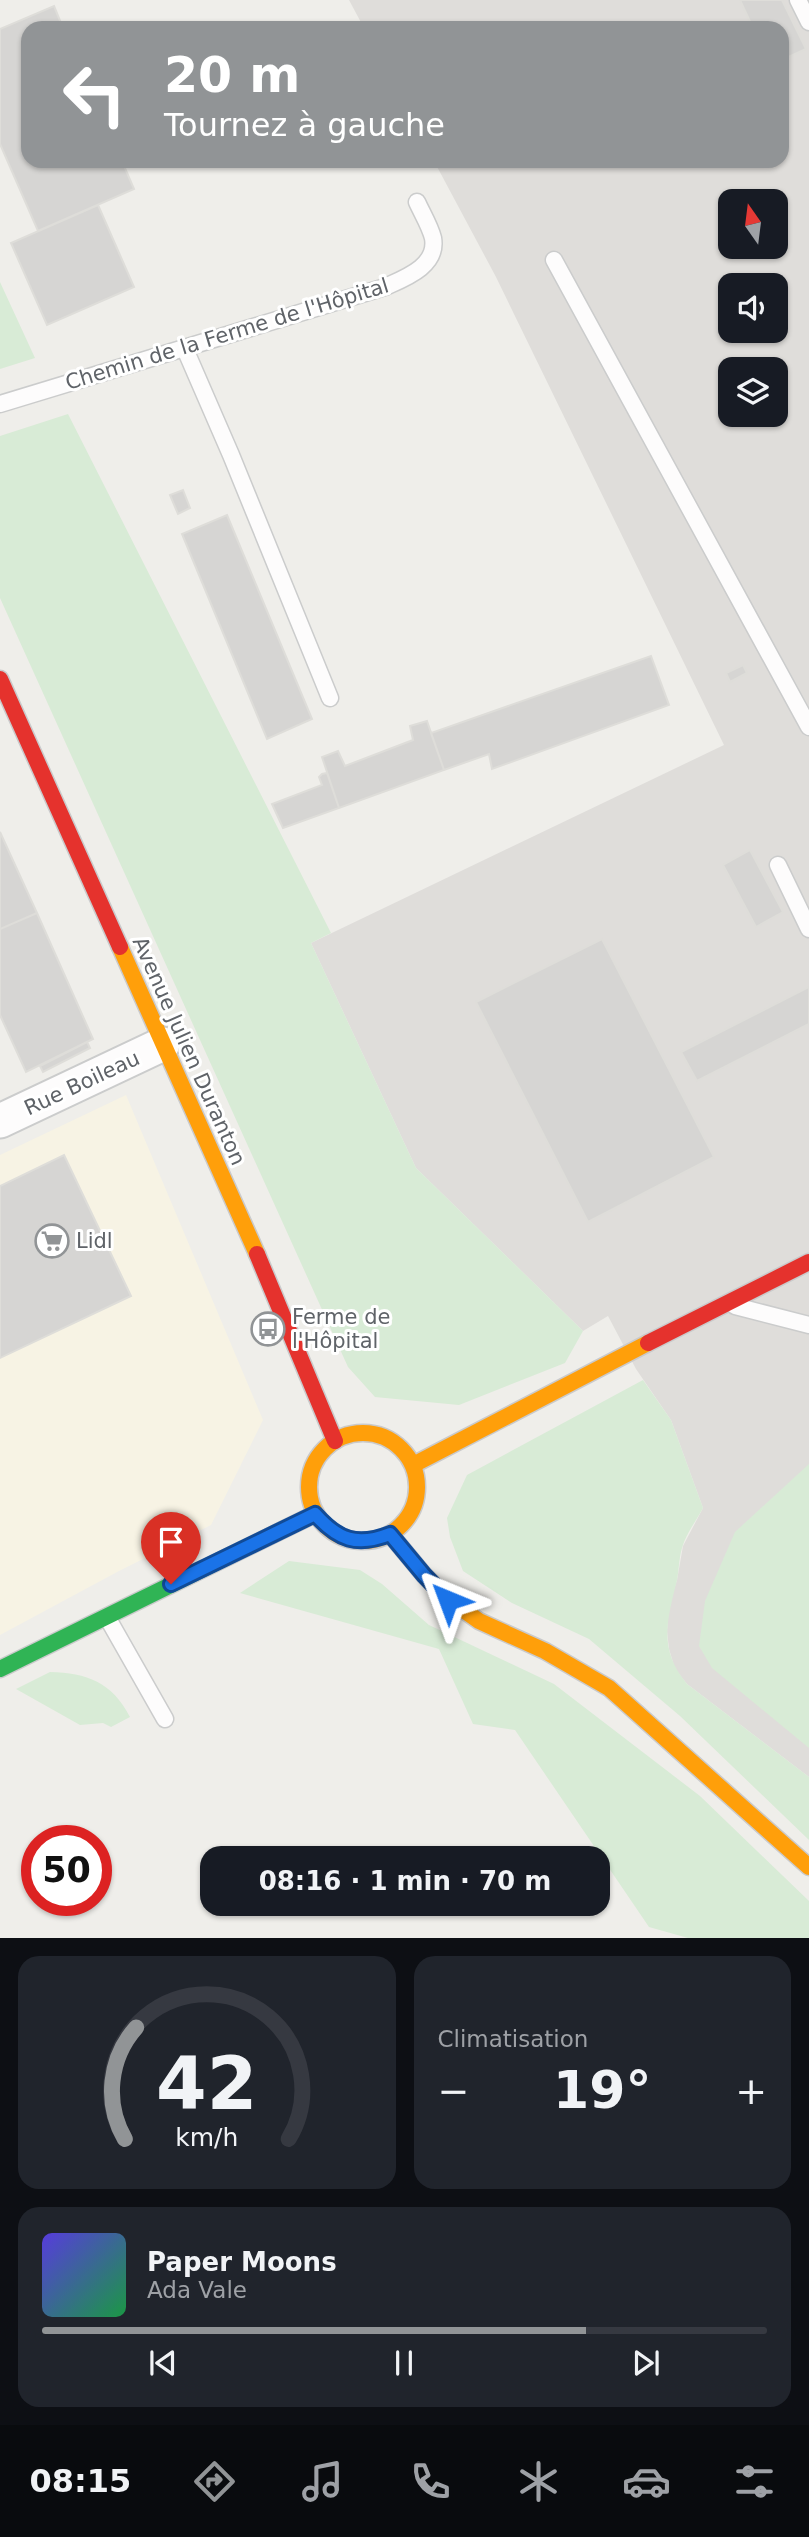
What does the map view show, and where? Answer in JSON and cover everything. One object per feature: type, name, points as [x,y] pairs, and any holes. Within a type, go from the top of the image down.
[{"type":"main road","name":"Avenue Julien Duranton","points":[[0,680],[299,1349],[335,1441]]},
{"type":"main road","points":[[413,1465],[809,1262]]},
{"type":"main road","points":[[352,1434],[371,1434],[388,1439],[413,1465],[417,1481],[411,1511],[402,1524],[390,1534],[375,1540],[359,1541],[343,1537],[329,1529],[315,1514],[309,1484],[313,1467],[322,1452],[335,1441],[352,1434]]},
{"type":"main road","points":[[0,1669],[315,1514]]},
{"type":"main road","points":[[390,1534],[424,1575],[458,1607],[479,1621],[545,1651],[609,1688],[809,1867]]},
{"type":"street","name":"Rue Boileau","points":[[0,1121],[163,1044]]},
{"type":"lane","points":[[798,0],[809,22]]},
{"type":"lane","name":"Chemin de la Ferme de l'Hôpital","points":[[0,404],[385,287],[418,271],[432,254],[433,239],[417,202]]},
{"type":"lane","points":[[554,260],[809,727]]},
{"type":"lane","points":[[185,349],[330,698]]},
{"type":"lane","points":[[778,865],[809,929]]},
{"type":"lane","points":[[726,1303],[809,1325]]},
{"type":"lane","points":[[106,1615],[165,1719]]},
{"type":"shaded area","points":[[349,0],[809,0],[809,1777],[687,1684],[675,1669],[667,1631],[669,1605],[683,1546],[703,1508],[671,1420],[636,1369],[608,1316],[583,1331],[416,1168],[311,943],[724,745],[496,277],[438,168],[789,168],[789,21],[360,21]]},
{"type":"shaded area","points":[[126,1095],[263,1420],[211,1525],[0,1635],[0,1155]]},
{"type":"green space","points":[[0,282],[35,358],[0,369]]},
{"type":"green space","points":[[68,414],[331,933],[311,943],[416,1168],[583,1331],[565,1363],[459,1405],[375,1397],[348,1367],[0,598],[0,436]]},
{"type":"green space","points":[[643,1380],[671,1420],[703,1508],[681,1552],[668,1622],[668,1647],[672,1659],[687,1684],[809,1777],[809,1840],[680,1716],[589,1639],[512,1603],[463,1571],[450,1537],[447,1518],[467,1475]]},
{"type":"green space","points":[[809,1464],[809,1748],[712,1668],[699,1646],[705,1601],[735,1532]]},
{"type":"green space","points":[[289,1561],[360,1570],[382,1584],[429,1625],[554,1684],[700,1796],[809,1901],[809,1938],[688,1938],[649,1927],[610,1870],[610,1846],[594,1846],[515,1730],[473,1724],[439,1649],[240,1593]]},
{"type":"green space","points":[[50,1672],[87,1677],[97,1682],[115,1695],[130,1717],[111,1727],[103,1723],[80,1725],[16,1689]]},
{"type":"building","points":[[740,0],[782,0],[806,49],[789,57],[789,21],[750,21]]},
{"type":"building","points":[[54,6],[60,21],[21,21],[21,168],[125,168],[134,189],[38,231],[0,144],[0,29]]},
{"type":"building","points":[[98,205],[134,287],[47,325],[11,243]]},
{"type":"building","points":[[183,490],[190,508],[178,514],[170,495]]},
{"type":"building","points":[[227,515],[312,719],[267,739],[182,534]]},
{"type":"building","points":[[651,656],[669,705],[492,769],[489,754],[444,770],[431,733]]},
{"type":"building","points":[[743,665],[747,673],[730,682],[726,673]]},
{"type":"building","points":[[427,721],[444,770],[339,808],[322,757],[338,751],[345,766],[413,740],[410,726]]},
{"type":"building","points":[[327,773],[339,808],[283,828],[272,804],[322,785],[319,777]]},
{"type":"building","points":[[0,832],[37,913],[0,929]]},
{"type":"building","points":[[750,850],[783,912],[756,927],[723,865]]},
{"type":"building","points":[[37,913],[93,1039],[26,1072],[0,1015],[0,929]]},
{"type":"building","points":[[602,939],[714,1157],[588,1222],[476,1002]]},
{"type":"building","points":[[809,987],[809,1024],[697,1081],[681,1052]]},
{"type":"building","points":[[87,1042],[90,1048],[43,1072],[40,1066]]},
{"type":"building","name":"Lidl","points":[[64,1155],[131,1296],[0,1358],[0,1186]]},
{"type":"traffic: fast","points":[[0,1669],[315,1514]]},
{"type":"traffic: slow","points":[[120,947],[257,1254]]},
{"type":"traffic: slow","points":[[413,1465],[648,1343]]},
{"type":"traffic: slow","points":[[363,1433],[384,1437],[401,1449],[413,1466],[417,1487],[413,1508],[401,1525],[384,1537],[363,1541],[342,1537],[325,1525],[313,1508],[309,1487],[313,1466],[325,1449],[342,1437],[363,1433]]},
{"type":"traffic: slow","points":[[390,1534],[448,1599],[479,1621],[545,1651],[609,1688],[809,1867]]},
{"type":"traffic: jam","points":[[0,679],[120,947]]},
{"type":"traffic: jam","points":[[257,1254],[335,1441]]},
{"type":"traffic: jam","points":[[648,1343],[809,1262]]},
{"type":"place","name":"Lidl","points":[[52,1241]]},
{"type":"place","name":"Ferme de l'Hôpital","points":[[268,1329]]},
{"type":"route","points":[[171,1584],[315,1514],[329,1529],[343,1537],[359,1541],[375,1540],[390,1534],[448,1600]]}]
